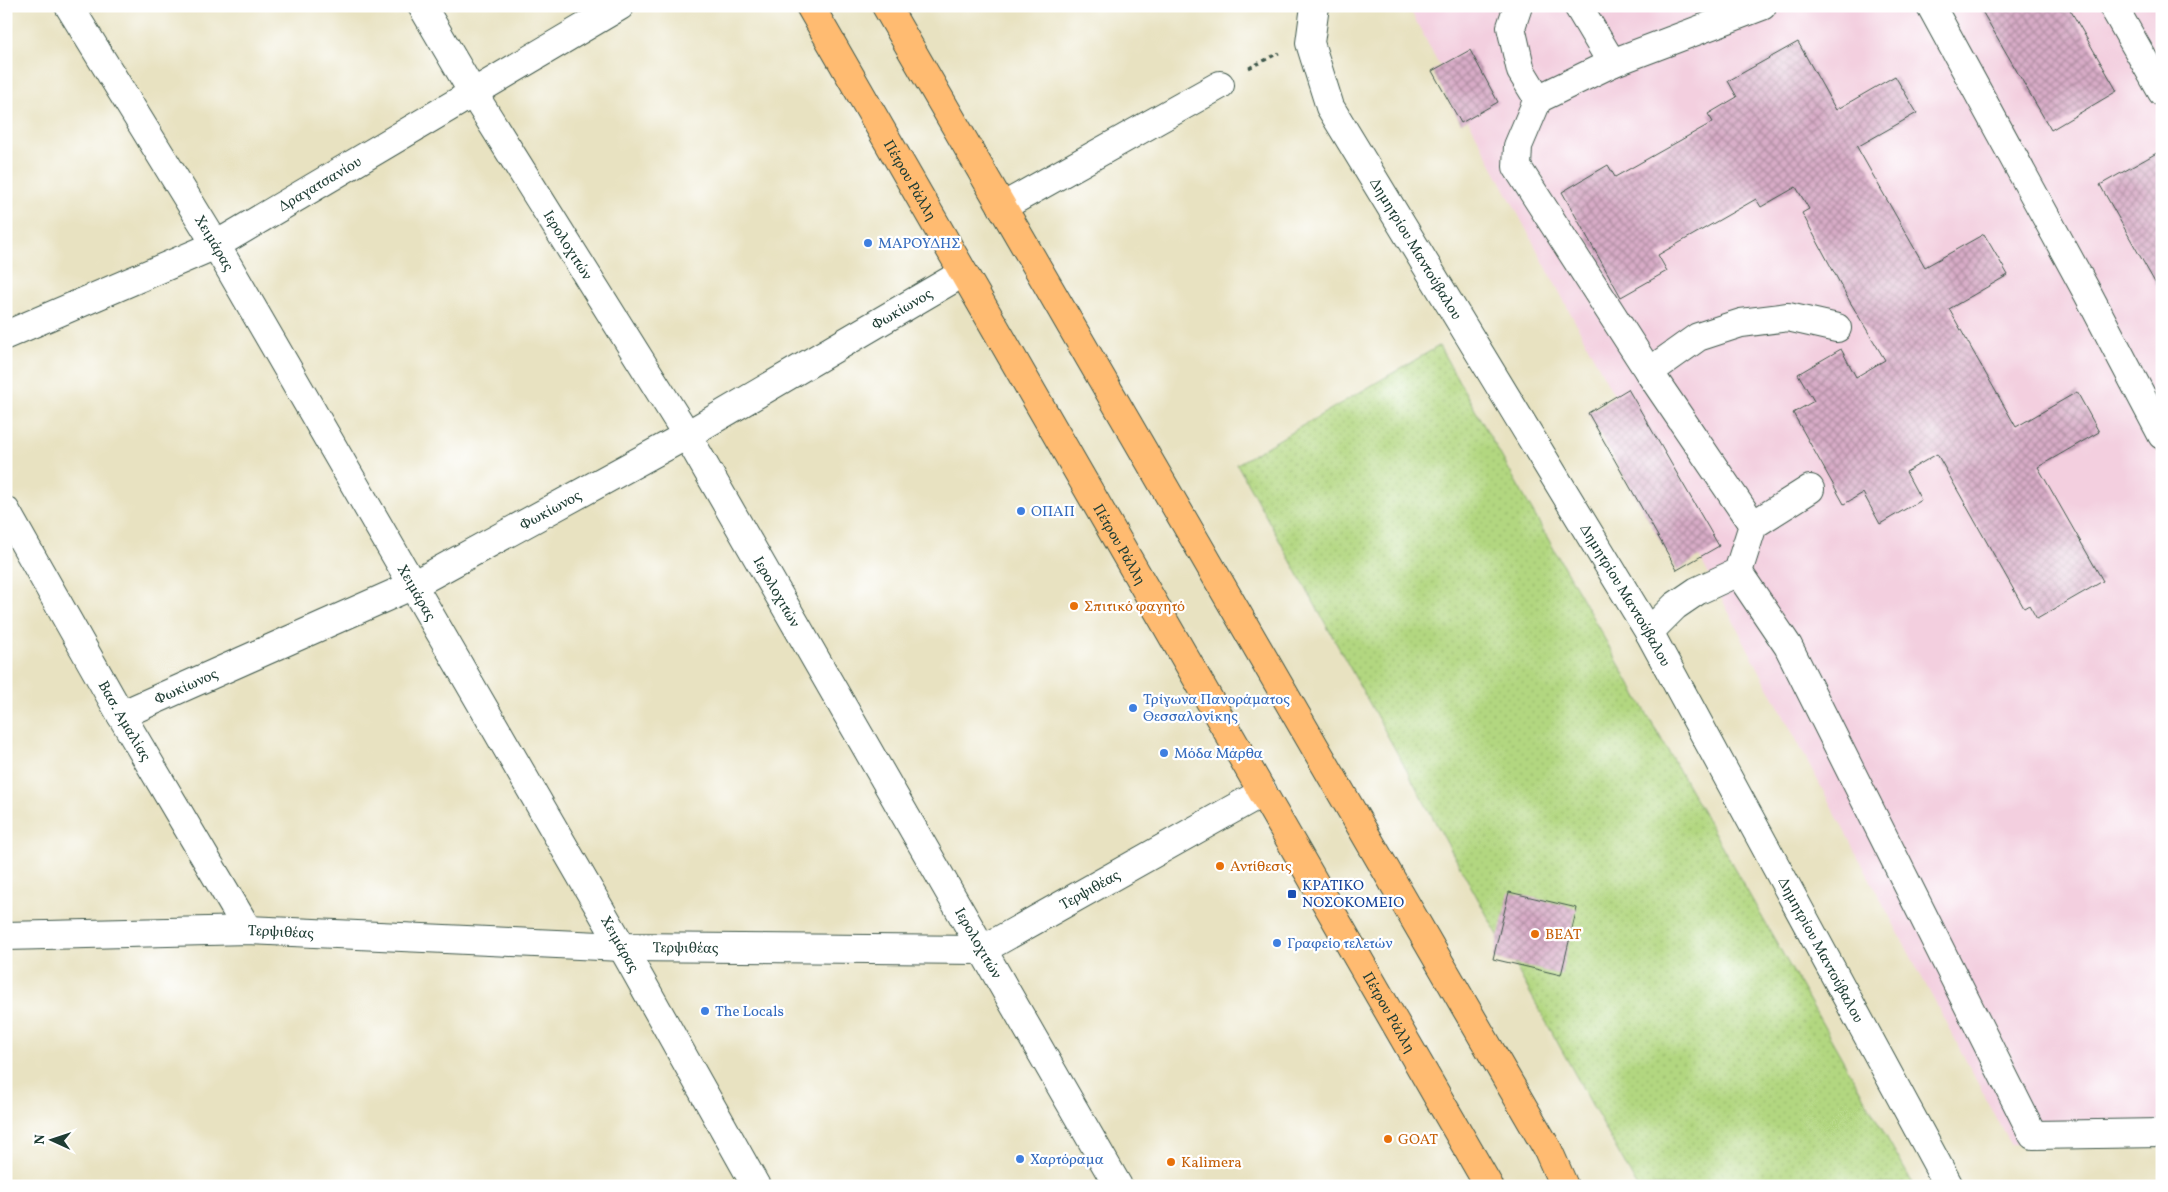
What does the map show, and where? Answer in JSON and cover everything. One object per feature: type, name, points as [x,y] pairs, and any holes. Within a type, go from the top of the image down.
[{"type":"main road","name":"Πέτρου Ράλλη","points":[[810,6],[1489,1186]]},
{"type":"main road","points":[[886,6],[1548,1150],[1564,1186]]},
{"type":"street","name":"Χειμάρας","points":[[69,6],[216,245],[622,947],[756,1186]]},
{"type":"street","name":"Ιερολοχιτών","points":[[422,6],[473,93],[687,435],[1118,1186]]},
{"type":"street","name":"Δραγατσανίου","points":[[6,335],[216,245],[620,6]]},
{"type":"street","name":"Δημητρίου Μαντούβαλου","points":[[1315,6],[1310,43],[1330,107],[1649,632],[1949,1186]]},
{"type":"street","points":[[1518,6],[1511,27],[1521,71],[1538,99]]},
{"type":"street","points":[[1578,6],[1612,63]]},
{"type":"street","points":[[1753,525],[1649,372],[1517,167],[1518,146],[1538,99],[1612,63],[1762,6]]},
{"type":"street","points":[[1931,6],[2088,294],[2162,435]]},
{"type":"street","points":[[2113,6],[2162,92]]},
{"type":"street","points":[[1002,207],[1220,85]]},
{"type":"street","name":"Φωκίωνος","points":[[121,715],[412,586],[687,435],[964,273]]},
{"type":"street","points":[[1649,372],[1698,337],[1742,323],[1788,317],[1837,328]]},
{"type":"street","points":[[1649,632],[1675,606],[1697,591],[1738,572],[1753,525],[1810,489]]},
{"type":"street","name":"Βασ. Αμαλίας","points":[[6,511],[121,715],[248,930]]},
{"type":"street","points":[[1738,572],[1788,646],[2033,1136],[2162,1133]]},
{"type":"street","name":"Τερψιθέας","points":[[6,936],[248,930],[622,947],[982,950],[1264,792]]},
{"type":"shaded area","points":[[1408,6],[2162,6],[2162,1145],[2010,1144]]},
{"type":"green space","points":[[1439,346],[1913,1184],[1637,1186],[1237,464]]},
{"type":"building","points":[[1979,6],[2068,6],[2117,91],[2051,130]]},
{"type":"building","points":[[1798,42],[1836,110],[1895,76],[1917,113],[1857,147],[1925,267],[1984,234],[2008,275],[1949,309],[2016,427],[2077,392],[2099,432],[2038,467],[2103,581],[2037,619],[2029,605],[2024,608],[1937,454],[1906,472],[1921,500],[1880,524],[1863,493],[1844,504],[1793,413],[1814,401],[1798,374],[1841,349],[1856,377],[1885,360],[1850,302],[1802,213],[1809,209],[1796,187],[1761,207],[1756,199],[1658,255],[1667,271],[1621,297],[1562,192],[1608,165],[1615,177],[1713,122],[1708,114],[1737,97],[1728,81]]},
{"type":"building","points":[[1470,50],[1498,102],[1461,123],[1432,71]]},
{"type":"building","points":[[2162,150],[2162,295],[2100,185]]},
{"type":"building","points":[[1628,389],[1719,546],[1677,570],[1588,413]]},
{"type":"building","name":"ΒΕΑΤ","points":[[1509,892],[1577,908],[1561,975],[1493,959]]},
{"type":"place","name":"ΜΑΡΟΥΔΗΣ","points":[[868,243]]},
{"type":"place","name":"ΟΠΑΠ","points":[[1021,511]]},
{"type":"place","name":"Σπιτικό φαγητό","points":[[1074,606]]},
{"type":"place","name":"Τρίγωνα Πανοράματος Θεσσαλονίκης","points":[[1133,708]]},
{"type":"place","name":"Μόδα Μάρθα","points":[[1164,753]]},
{"type":"place","name":"Αντίθεσις","points":[[1220,866]]},
{"type":"place","name":"ΚΡΑΤΙΚΟ ΝΟΣΟΚΟΜΕΙΟ","points":[[1292,894]]},
{"type":"place","name":"ΒΕΑΤ","points":[[1535,934]]},
{"type":"place","name":"Γραφείο τελετών","points":[[1277,943]]},
{"type":"place","name":"The Locals","points":[[705,1011]]},
{"type":"place","name":"GOAT","points":[[1388,1139]]},
{"type":"place","name":"Χαρτόραμα","points":[[1020,1159]]},
{"type":"place","name":"Kalimera","points":[[1171,1162]]}]
